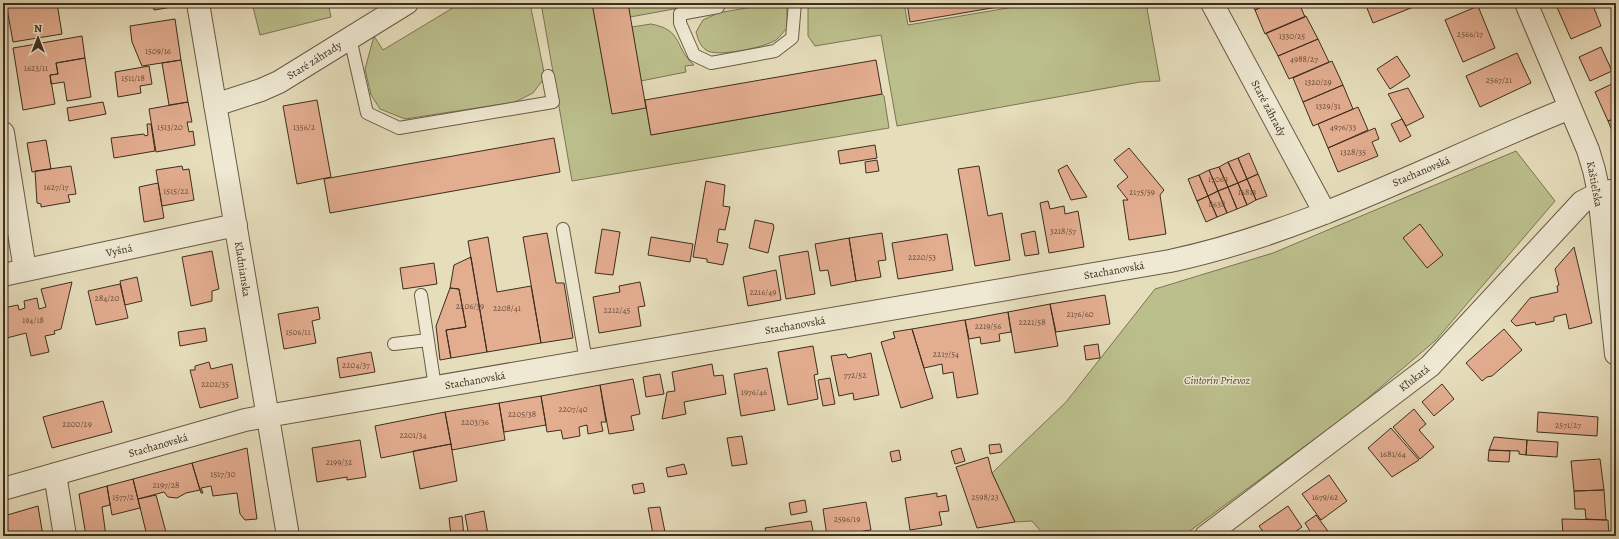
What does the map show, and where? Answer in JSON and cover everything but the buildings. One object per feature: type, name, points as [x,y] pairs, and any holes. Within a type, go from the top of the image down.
[{"type":"street","name":"Kladnianska","points":[[198,3],[288,536]]},
{"type":"street","name":"Staré záhrady","points":[[215,105],[261,90],[279,82],[407,3]]},
{"type":"street","name":"Staré záhrady","points":[[1212,3],[1325,213]]},
{"type":"street","name":"Kaštieľska","points":[[1526,3],[1592,164],[1607,192],[1616,354]]},
{"type":"street","name":"Stachanovská","points":[[3,489],[267,416],[1170,261],[1239,244],[1325,213],[1570,108]]},
{"type":"street","points":[[3,133],[25,270]]},
{"type":"street","name":"Kľukatá","points":[[1206,536],[1430,366],[1582,202],[1607,192]]},
{"type":"street","name":"Vyšná","points":[[3,275],[236,225]]},
{"type":"street","points":[[55,474],[65,536]]},
{"type":"lane","points":[[718,6],[680,14],[680,23],[694,55],[711,63],[775,51],[792,38],[795,3]]},
{"type":"lane","points":[[350,38],[367,113],[399,128],[553,102],[548,76]]},
{"type":"lane","points":[[562,229],[586,361]]},
{"type":"lane","points":[[421,294],[435,387]]},
{"type":"lane","points":[[394,344],[428,340]]},
{"type":"green space","points":[[252,3],[328,3],[331,17],[260,35]]},
{"type":"green space","points":[[461,3],[530,3],[545,77],[533,93],[515,102],[405,119],[380,109],[371,95],[365,69],[374,36],[383,50]]},
{"type":"green space","points":[[541,3],[592,3],[612,113],[646,107],[651,135],[882,94],[884,96],[889,128],[572,181]]},
{"type":"green space","points":[[628,3],[707,3],[630,17]]},
{"type":"green space","points":[[774,3],[787,3],[787,28],[776,40],[771,43],[741,51],[720,53],[706,50],[698,40],[696,32],[703,20],[718,13]]},
{"type":"green space","points":[[808,3],[904,3],[908,25],[1037,3],[1146,3],[1160,81],[1140,82],[897,126],[881,35],[815,46],[808,36]]},
{"type":"green space","points":[[651,24],[662,27],[674,35],[683,52],[694,65],[685,66],[686,72],[641,81],[632,27]]},
{"type":"green space","name":"Cintorín Prievoz","points":[[1516,151],[1555,201],[1436,340],[1354,410],[1183,536],[1045,536],[1032,521],[1015,522],[992,473],[1066,402],[1155,289],[1273,253]]}]
